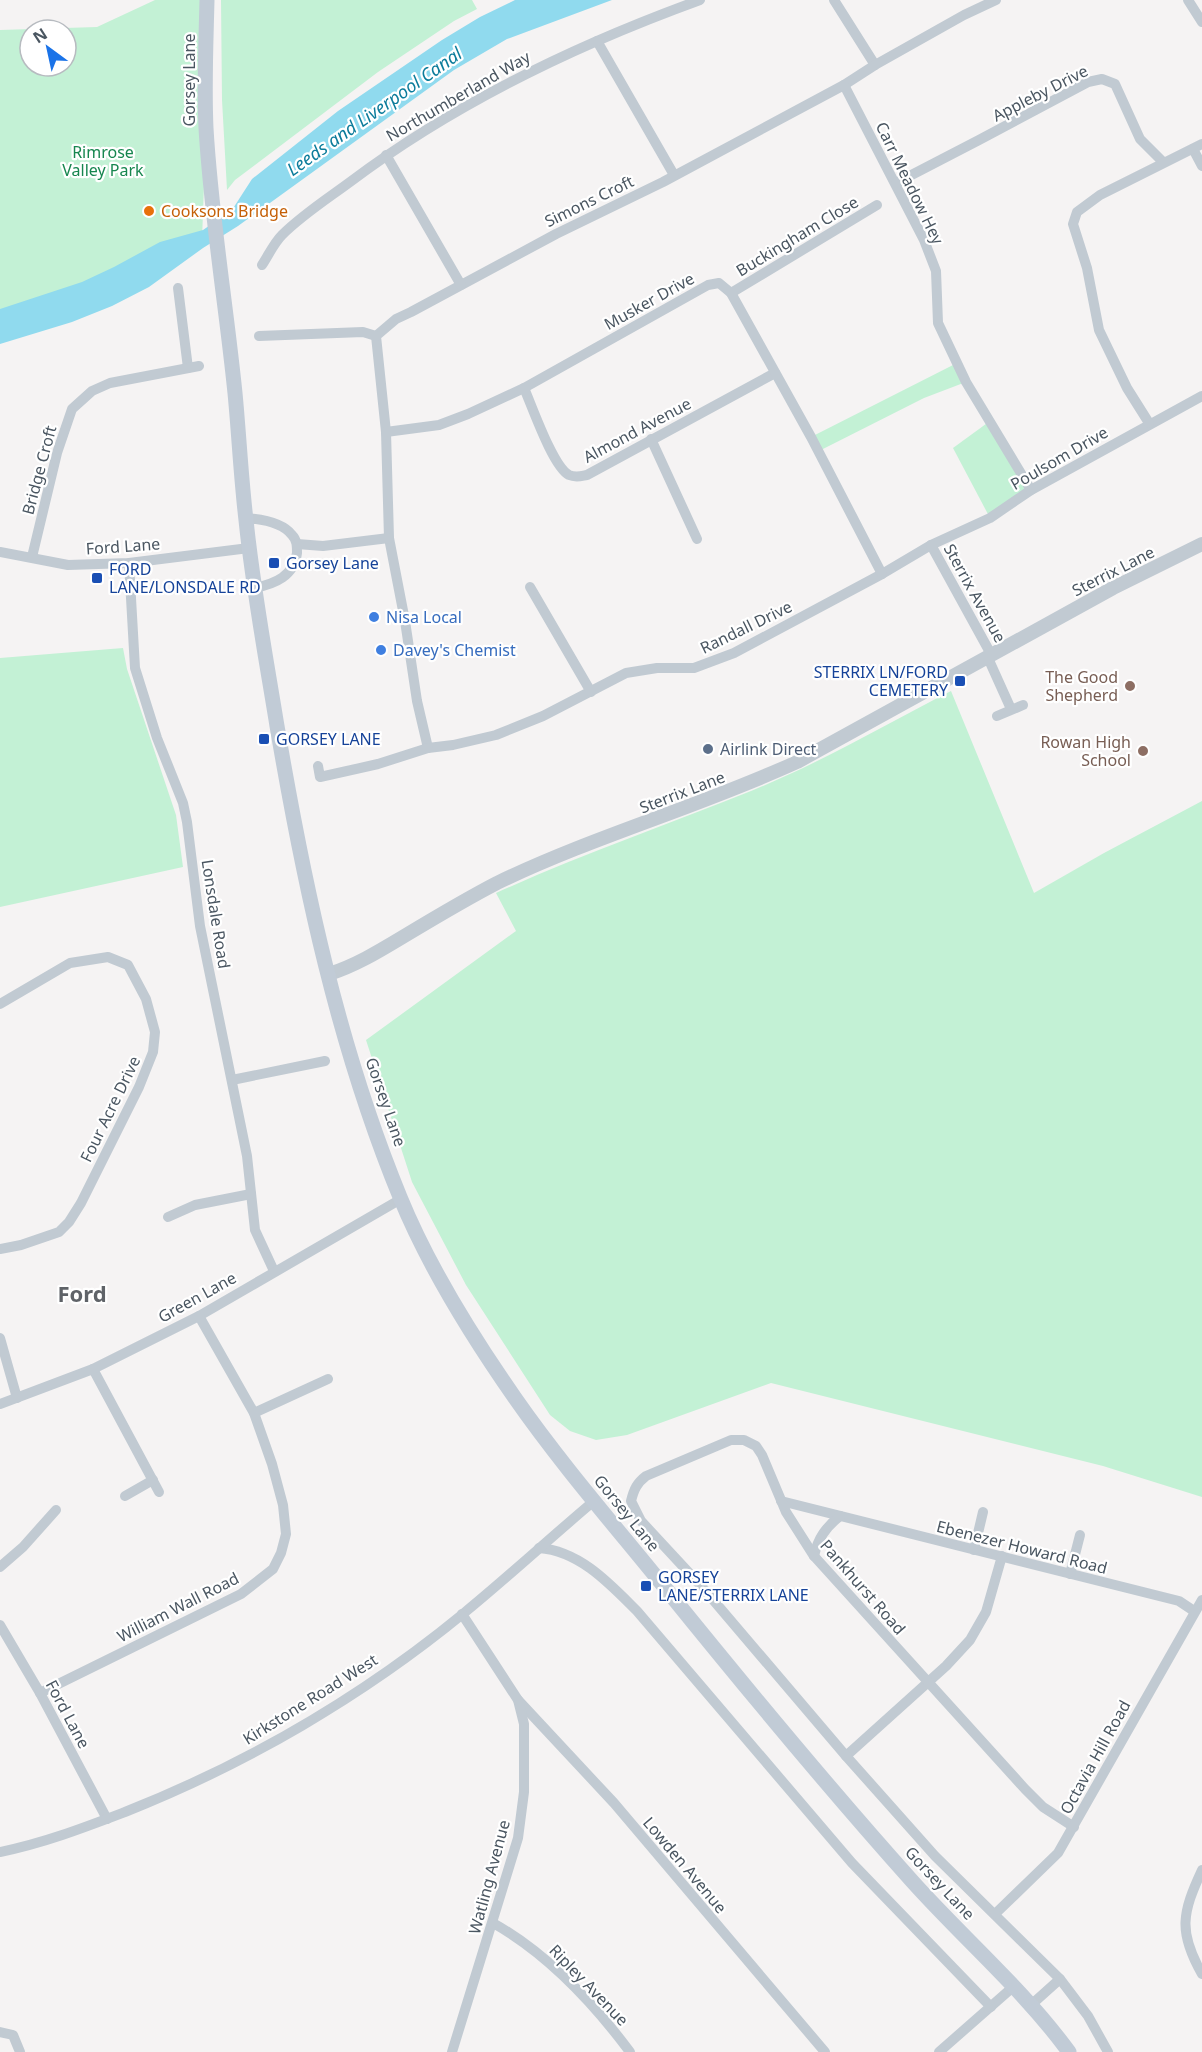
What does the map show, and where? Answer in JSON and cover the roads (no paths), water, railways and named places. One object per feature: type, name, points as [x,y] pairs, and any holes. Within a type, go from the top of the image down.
[{"type":"main road","name":"Gorsey Lane","points":[[207,0],[206,118],[245,518],[254,588],[293,820],[316,924],[368,1111],[400,1199],[444,1286],[476,1341],[534,1424],[594,1501],[829,1788],[917,1887],[1031,2005],[1069,2052]]},
{"type":"street","name":"Northumberland Way","points":[[262,266],[280,237],[288,230],[386,155],[430,127],[501,86],[554,60],[700,0]]},
{"type":"street","points":[[834,0],[874,65]]},
{"type":"street","name":"Simons Croft","points":[[376,336],[396,318],[844,85],[874,65],[964,15],[996,0]]},
{"type":"street","points":[[1188,0],[1202,22]]},
{"type":"street","points":[[597,41],[674,175]]},
{"type":"street","name":"Appleby Drive","points":[[896,183],[1088,82],[1102,79],[1115,84],[1140,138],[1163,162]]},
{"type":"street","name":"Carr Meadow Hey","points":[[844,85],[924,240],[936,271],[938,323],[966,382],[1031,490]]},
{"type":"street","points":[[1149,423],[1127,388],[1099,330],[1087,268],[1073,224],[1077,212],[1086,204],[1163,162],[1198,147],[1202,166]]},
{"type":"street","points":[[386,155],[461,285]]},
{"type":"street","name":"Buckingham Close","points":[[731,293],[878,205]]},
{"type":"street","name":"Musker Drive","points":[[386,432],[439,425],[524,388],[708,285],[719,283],[731,293]]},
{"type":"street","name":"Bridge Croft","points":[[32,557],[57,453],[72,409],[92,391],[110,383],[194,367],[178,288]]},
{"type":"street","points":[[731,293],[811,437],[882,574]]},
{"type":"street","points":[[260,336],[363,332],[376,336],[386,432],[389,538],[417,701],[428,747]]},
{"type":"street","name":"Almond Avenue","points":[[524,388],[555,459],[569,475],[578,477],[588,475],[775,374]]},
{"type":"street","name":"Poulsom Drive","points":[[932,545],[990,518],[1031,490],[1149,423],[1202,396]]},
{"type":"street","points":[[651,439],[697,539]]},
{"type":"street","points":[[245,518],[261,519],[280,526],[292,534],[297,544],[296,555],[287,575],[269,585],[254,588]]},
{"type":"street","points":[[297,544],[323,546],[389,538]]},
{"type":"street","name":"Sterrix Lane","points":[[329,974],[365,960],[497,884],[561,855],[693,806],[798,762],[1113,588],[1202,544]]},
{"type":"street","name":"Randall Drive","points":[[320,777],[378,764],[428,747],[453,745],[496,735],[543,716],[626,673],[694,668],[734,653],[932,545]]},
{"type":"street","name":"Sterrix Avenue","points":[[932,545],[990,657],[1011,709]]},
{"type":"street","name":"Ford Lane","points":[[0,552],[68,565],[129,563],[249,548]]},
{"type":"street","name":"Lonsdale Road","points":[[129,563],[135,668],[157,738],[183,803],[191,844],[200,926],[247,1156],[255,1230],[274,1271]]},
{"type":"street","points":[[531,588],[591,692]]},
{"type":"street","points":[[997,716],[1023,705]]},
{"type":"street","name":"Four Acre Drive","points":[[0,1004],[70,963],[108,957],[128,965],[146,999],[155,1032],[153,1052],[139,1087],[81,1203],[69,1222],[59,1232],[0,1249]]},
{"type":"street","points":[[232,1080],[325,1061]]},
{"type":"street","points":[[168,1217],[195,1205],[251,1194]]},
{"type":"street","name":"Green Lane","points":[[0,1404],[93,1369],[199,1316],[400,1199]]},
{"type":"street","name":"William Wall Road","points":[[40,1694],[241,1594],[273,1569],[281,1553],[286,1534],[283,1505],[272,1464],[254,1413],[199,1316]]},
{"type":"street","points":[[0,1338],[17,1398]]},
{"type":"street","points":[[93,1369],[159,1492]]},
{"type":"street","points":[[254,1413],[328,1380]]},
{"type":"street","name":"Pankhurst Road","points":[[633,1492],[646,1476],[725,1442],[737,1439],[756,1446],[781,1501],[814,1556],[1043,1807],[1074,1827]]},
{"type":"street","points":[[126,1496],[153,1480]]},
{"type":"street","name":"Gorsey Lane","points":[[633,1492],[631,1501],[641,1521],[703,1588],[846,1756],[936,1856],[1059,1978],[1088,2016],[1108,2052]]},
{"type":"street","name":"Kirkstone Road West","points":[[0,1852],[38,1844],[167,1795],[256,1751],[365,1687],[462,1614],[594,1501]]},
{"type":"street","name":"Ebenezer Howard Road","points":[[781,1501],[1179,1601],[1194,1611]]},
{"type":"street","points":[[0,1567],[56,1510]]},
{"type":"street","points":[[974,1550],[983,1512]]},
{"type":"street","points":[[814,1556],[823,1532],[840,1516]]},
{"type":"street","points":[[1070,1574],[1080,1535]]},
{"type":"street","points":[[540,1548],[552,1549],[586,1565],[638,1611],[852,1863],[991,2007]]},
{"type":"street","points":[[846,1756],[960,1652],[979,1627],[1002,1556]]},
{"type":"street","name":"Octavia Hill Road","points":[[995,1914],[1058,1853],[1202,1599]]},
{"type":"street","name":"Watling Avenue","points":[[452,2052],[518,1838],[524,1792],[524,1724],[519,1700],[462,1614]]},
{"type":"street","name":"Ford Lane","points":[[0,1625],[107,1819]]},
{"type":"street","name":"Lowden Avenue","points":[[519,1700],[614,1803],[825,2052]]},
{"type":"street","points":[[1202,1870],[1184,1920],[1186,1942],[1202,1974]]},
{"type":"street","name":"Ripley Avenue","points":[[493,1923],[518,1937],[565,1977],[630,2052]]},
{"type":"street","points":[[1031,2005],[1059,1978]]},
{"type":"street","points":[[939,2052],[1013,1987]]},
{"type":"street","points":[[0,2032],[14,2035],[20,2052]]},
{"type":"water","name":"Leeds and Liverpool Canal","points":[[515,0],[612,0],[507,39],[454,70],[238,226],[149,287],[112,306],[72,322],[0,344],[0,309],[82,282],[160,242],[203,230],[232,210],[252,179],[338,111],[442,40],[480,17]]},
{"type":"place","name":"Cooksons Bridge","points":[[149,211]]},
{"type":"place","name":"Gorsey Lane","points":[[274,563]]},
{"type":"place","name":"FORD LANE/LONSDALE RD","points":[[97,578]]},
{"type":"place","name":"Nisa Local","points":[[374,617]]},
{"type":"place","name":"Davey's Chemist","points":[[381,650]]},
{"type":"place","name":"STERRIX LN/FORD CEMETERY","points":[[960,681]]},
{"type":"place","name":"The Good Shepherd","points":[[1130,686]]},
{"type":"place","name":"GORSEY LANE","points":[[264,739]]},
{"type":"place","name":"Airlink Direct","points":[[708,749]]},
{"type":"place","name":"Rowan High School","points":[[1143,751]]},
{"type":"place","name":"GORSEY LANE/STERRIX LANE","points":[[646,1586]]},
{"type":"district","name":"Ford","points":[[82,1293]]},
{"type":"park label","name":"Rimrose Valley Park","points":[[103,161]]}]
